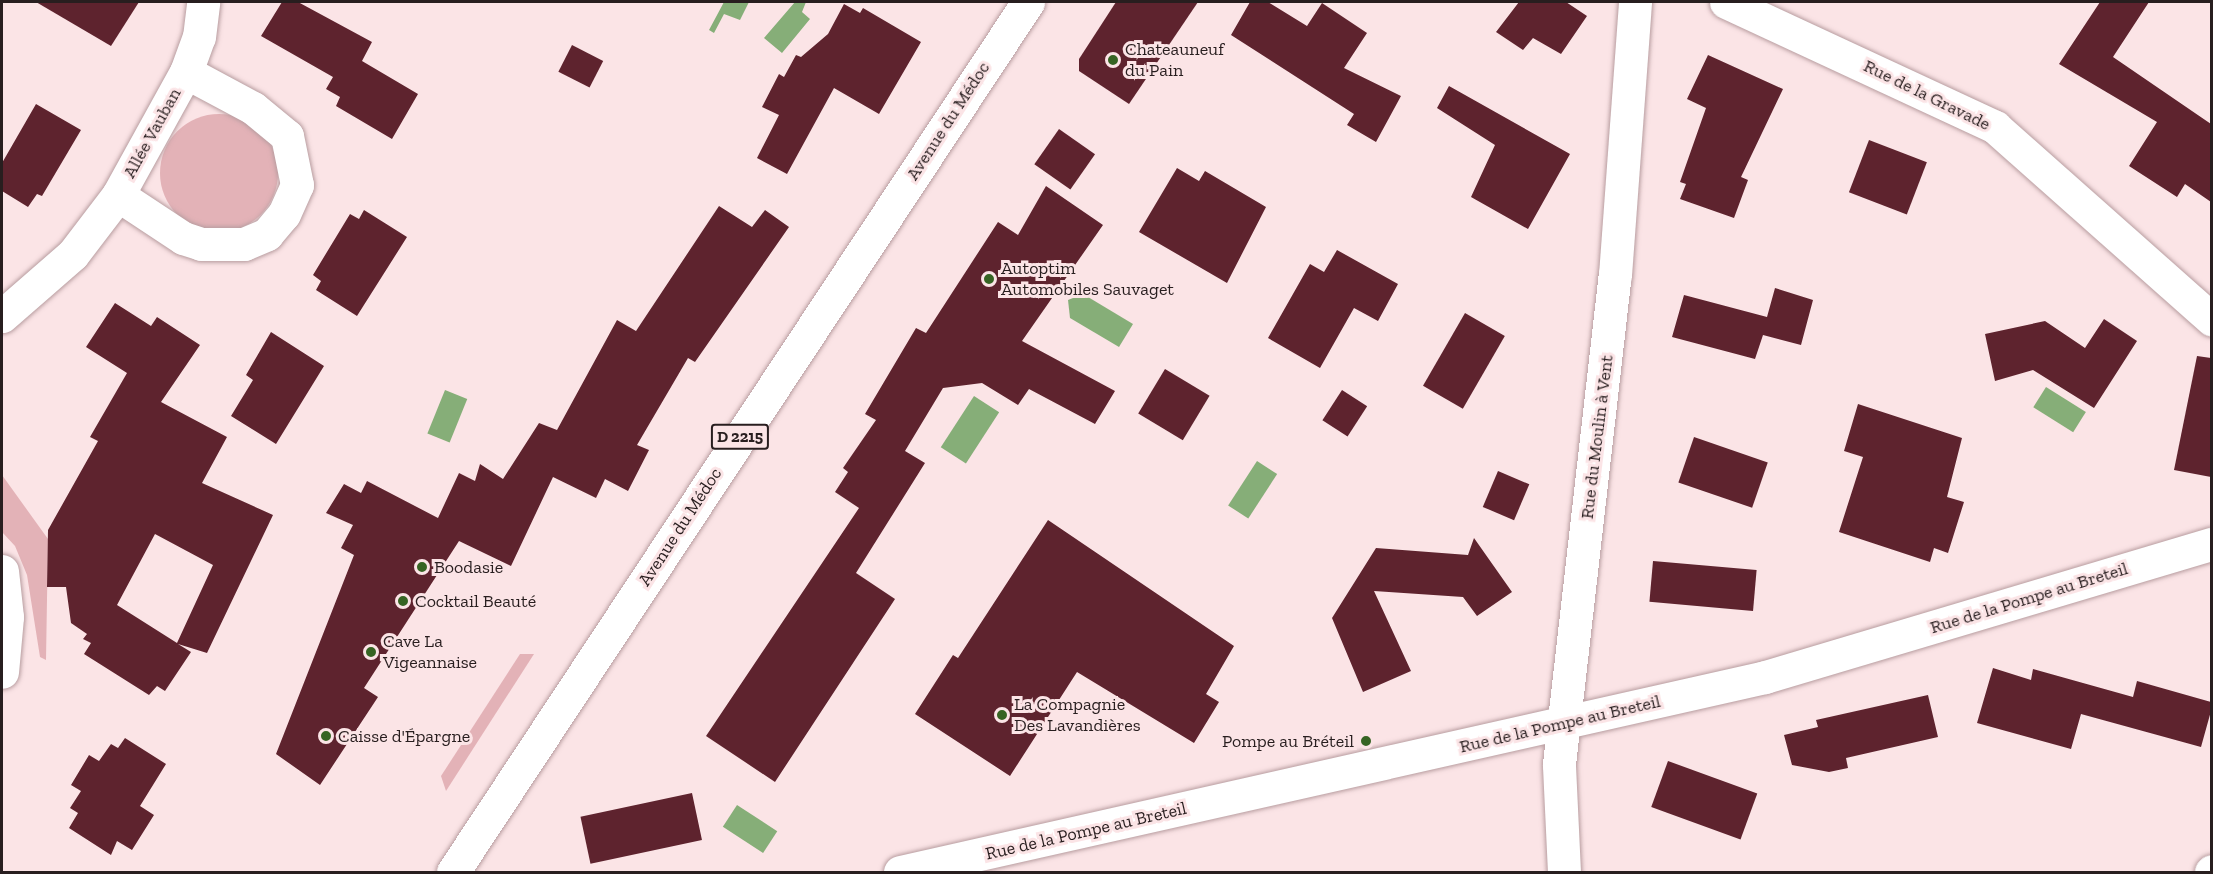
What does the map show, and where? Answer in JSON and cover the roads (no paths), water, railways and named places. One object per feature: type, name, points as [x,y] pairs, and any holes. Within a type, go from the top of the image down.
[{"type":"street","name":"Allée Vauban","points":[[2,316],[73,254],[118,195],[186,72],[199,37],[203,2]]},
{"type":"street","name":"Avenue du Médoc","points":[[453,873],[1028,2]]},
{"type":"street","name":"Rue du Moulin à Vent","points":[[1564,873],[1559,764],[1615,275],[1635,2]]},
{"type":"street","name":"Rue de la Gravade","points":[[1726,2],[1995,127],[2211,320]]},
{"type":"street","name":"Allée Vauban","points":[[118,195],[183,238],[201,244],[243,244],[267,234],[284,214],[297,185],[287,136],[254,108],[186,72]]},
{"type":"street","name":"Rue de la Pompe au Breteil","points":[[900,873],[1765,677],[2211,544]]},
{"type":"street","points":[[2,571],[7,617],[2,672]]},
{"type":"place","name":"Chateauneuf du Pain","points":[[1113,60]]},
{"type":"place","name":"Autoptim Automobiles Sauvaget","points":[[989,279]]},
{"type":"place","name":"Boodasie","points":[[422,567]]},
{"type":"place","name":"Cocktail Beauté","points":[[403,601]]},
{"type":"place","name":"Cave La Vigeannaise","points":[[371,652]]},
{"type":"place","name":"La Compagnie Des Lavandières","points":[[1002,715]]},
{"type":"place","name":"Caisse d'Épargne","points":[[326,736]]},
{"type":"place","name":"Pompe au Bréteil","points":[[1366,741]]}]
